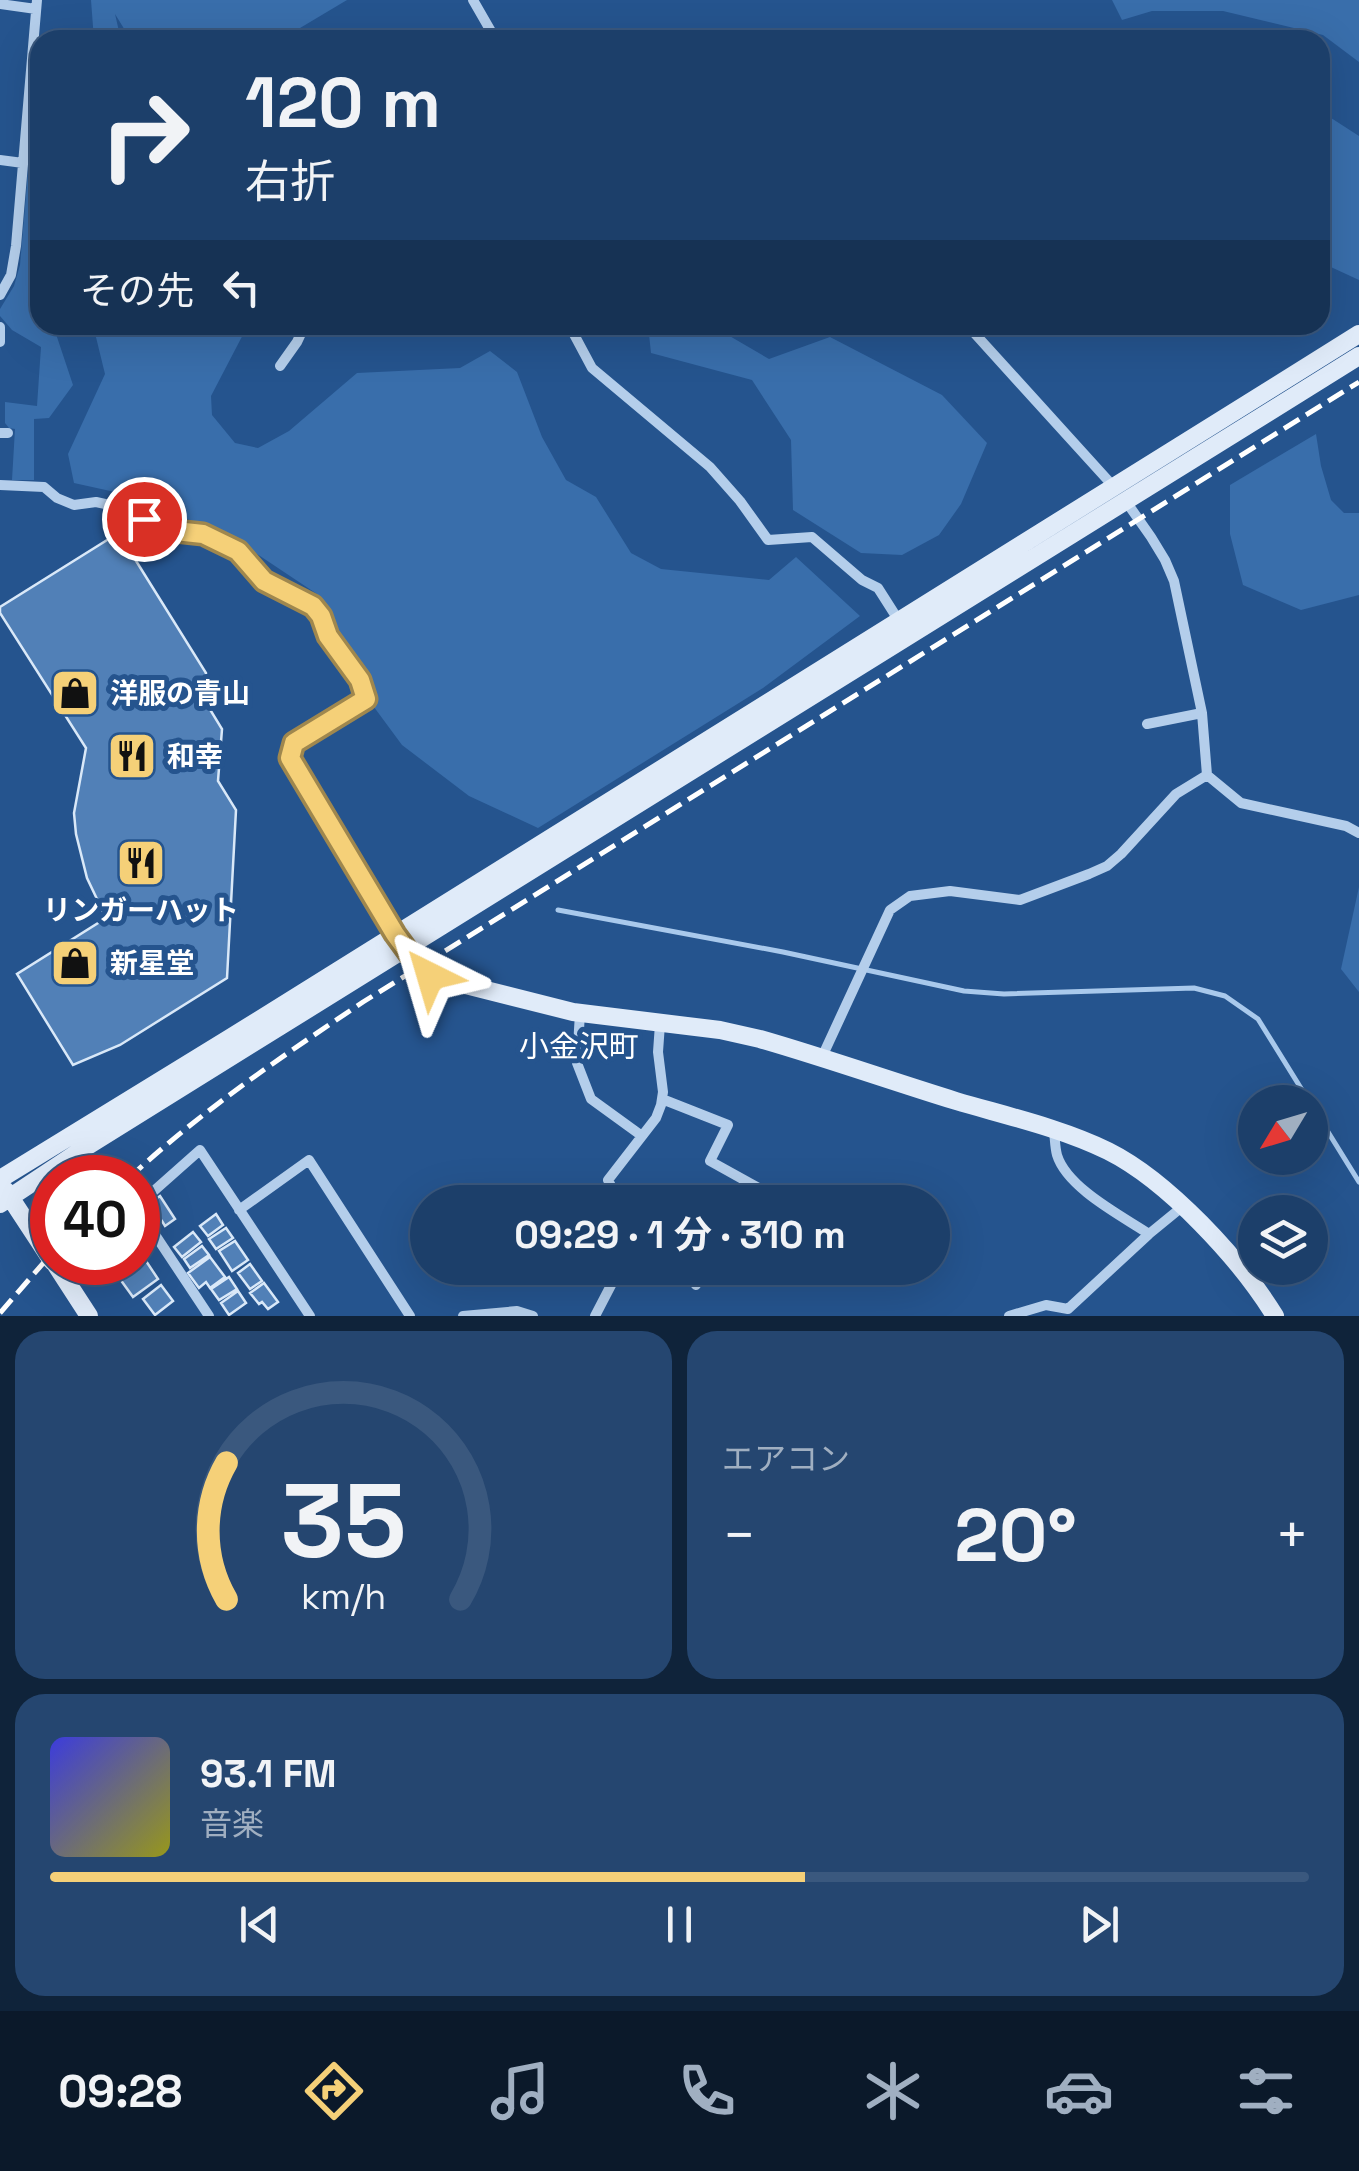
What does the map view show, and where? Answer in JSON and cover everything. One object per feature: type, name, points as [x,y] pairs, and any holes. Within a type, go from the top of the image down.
[{"type":"street","points":[[472,0],[490,30]]},
{"type":"street","points":[[0,4],[36,4],[34,30]]},
{"type":"street","points":[[0,296],[10,275],[16,246],[30,77]]},
{"type":"street","points":[[0,160],[23,163]]},
{"type":"street","points":[[0,244],[16,246]]},
{"type":"street","points":[[0,327],[0,342]]},
{"type":"street","points":[[401,942],[906,636],[1359,334]]},
{"type":"street","points":[[280,366],[300,335]]},
{"type":"street","points":[[574,335],[592,368],[710,467],[768,540],[812,537],[862,580],[878,588],[899,621]]},
{"type":"street","points":[[976,335],[1120,494],[1165,560],[1174,582],[1202,713],[1207,775],[1241,803],[1346,826],[1359,833]]},
{"type":"street","points":[[30,1229],[3,1190],[89,1145],[899,621],[1359,356]]},
{"type":"street","points":[[0,485],[44,487],[74,504],[96,502],[123,508],[166,530],[203,534],[238,551],[264,581],[313,606],[328,636],[360,680],[366,699],[294,743],[290,758],[422,971],[580,1013],[734,1033],[1079,1138],[1130,1164],[1182,1208],[1237,1265],[1275,1316]]},
{"type":"street","points":[[1147,724],[1202,713]]},
{"type":"street","points":[[822,1057],[890,910],[910,896],[950,891],[1020,900],[1108,866],[1176,794],[1207,775]]},
{"type":"street","points":[[580,1013],[577,1063],[591,1099],[642,1136]]},
{"type":"street","points":[[610,1185],[608,1180],[656,1118],[662,1099],[660,1024]]},
{"type":"street","points":[[662,1099],[728,1125],[710,1161],[753,1185]]},
{"type":"street","points":[[1054,1131],[1058,1159],[1072,1177],[1089,1195],[1149,1234]]},
{"type":"street","points":[[160,1187],[200,1150],[310,1316]]},
{"type":"street","points":[[238,1210],[309,1160],[410,1316]]},
{"type":"street","points":[[1010,1316],[1046,1305],[1069,1312],[1149,1234],[1182,1208]]},
{"type":"street","points":[[160,1241],[209,1316]]},
{"type":"street","points":[[68,1285],[89,1316]]},
{"type":"street","points":[[595,1316],[611,1285]]},
{"type":"street","points":[[463,1316],[516,1311],[533,1316]]},
{"type":"shaded area","points":[[91,0],[347,0],[297,30],[125,30],[115,14],[119,30],[93,30]]},
{"type":"shaded area","points":[[1112,0],[1359,0],[1359,62],[1330,40],[1330,30],[1302,30],[1223,11],[1152,11],[1122,20]]},
{"type":"shaded area","points":[[1330,117],[1359,136],[1359,280],[1330,267]]},
{"type":"shaded area","points":[[30,149],[30,335],[56,335],[73,385],[49,418],[34,419],[34,480],[12,480],[15,429],[5,423],[5,402],[37,406],[41,347],[12,330],[0,316],[20,265]]},
{"type":"shaded area","points":[[95,335],[243,335],[211,396],[212,415],[235,443],[258,448],[289,431],[357,373],[460,368],[490,351],[517,372],[542,437],[566,480],[596,497],[631,553],[661,569],[769,580],[796,557],[860,616],[763,688],[538,828],[469,796],[402,745],[371,703],[317,594],[245,546],[142,498],[74,483],[68,454],[105,374]]},
{"type":"shaded area","points":[[649,335],[728,335],[769,359],[830,337],[942,395],[987,443],[961,504],[939,535],[902,555],[861,553],[793,510],[791,440],[752,380],[651,353]]},
{"type":"shaded area","points":[[1316,434],[1331,500],[1344,513],[1359,513],[1359,595],[1301,610],[1243,585],[1230,534],[1230,485]]},
{"type":"shaded area","points":[[1359,887],[1359,992],[1341,969]]},
{"type":"building","points":[[112,537],[128,548],[206,673],[203,698],[222,729],[218,781],[236,810],[227,978],[120,1045],[73,1065],[17,974],[106,918],[87,878],[76,834],[74,813],[86,748],[0,613],[0,607]]},
{"type":"building","points":[[160,1196],[175,1219],[165,1226]]},
{"type":"building","points":[[216,1214],[223,1225],[208,1236],[200,1226]]},
{"type":"building","points":[[226,1228],[233,1238],[216,1249],[209,1239]]},
{"type":"building","points":[[193,1232],[201,1242],[182,1257],[174,1247]]},
{"type":"building","points":[[235,1241],[248,1260],[232,1271],[219,1251]]},
{"type":"building","points":[[202,1246],[209,1255],[190,1268],[184,1259]]},
{"type":"building","points":[[210,1257],[225,1277],[210,1288],[206,1282],[199,1288],[188,1273]]},
{"type":"building","points":[[250,1264],[262,1281],[250,1289],[238,1273]]},
{"type":"building","points":[[229,1277],[237,1289],[219,1300],[211,1289]]},
{"type":"building","points":[[264,1283],[278,1302],[268,1309],[250,1293]]},
{"type":"building","points":[[124,1285],[150,1285],[133,1297]]},
{"type":"building","points":[[161,1285],[173,1301],[155,1315],[143,1299]]},
{"type":"building","points":[[238,1291],[246,1303],[229,1315],[221,1303]]},
{"type":"waterway","points":[[558,910],[964,991],[1004,994],[1194,988],[1225,996],[1258,1019],[1359,1182]]},
{"type":"railway","points":[[154,1155],[213,1107],[363,1002],[1359,382]]},
{"type":"railway","points":[[0,1313],[30,1278]]},
{"type":"place","name":"洋服の青山","points":[[75,693]]},
{"type":"place","name":"和幸","points":[[132,756]]},
{"type":"place","name":"リンガーハット","points":[[141,863]]},
{"type":"place","name":"新星堂","points":[[75,963]]},
{"type":"district","name":"小金沢町","points":[[579,1046]]},
{"type":"route","points":[[144,519],[166,530],[203,534],[238,551],[264,581],[313,606],[321,616],[328,636],[360,680],[366,699],[294,743],[290,758],[395,934],[430,976]]}]
